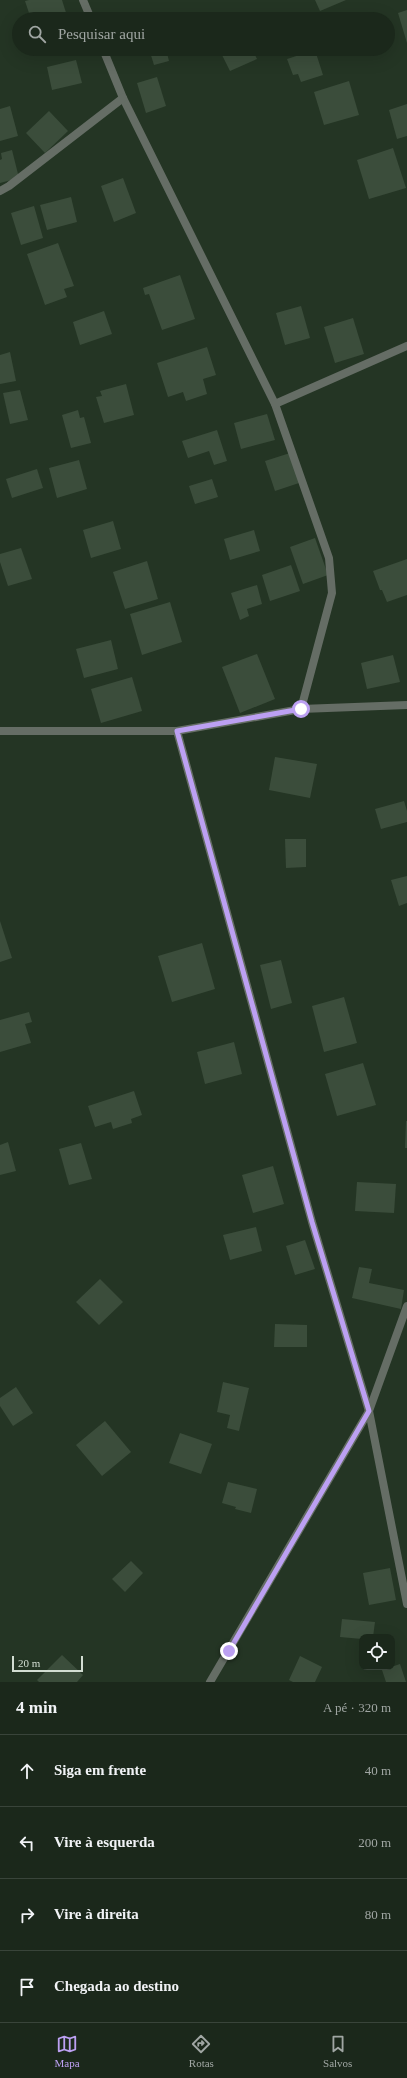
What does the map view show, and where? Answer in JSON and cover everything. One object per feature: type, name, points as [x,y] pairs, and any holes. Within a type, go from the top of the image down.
[{"type":"street","points":[[83,0],[88,12]]},
{"type":"street","points":[[106,56],[123,98],[275,404],[329,558],[332,592],[301,709]]},
{"type":"street","points":[[0,191],[9,186],[123,98]]},
{"type":"street","points":[[275,404],[407,346]]},
{"type":"street","points":[[0,731],[177,731],[301,709],[407,705]]},
{"type":"street","points":[[177,731],[312,1222],[369,1411],[407,1604]]},
{"type":"street","points":[[210,1682],[369,1411],[407,1306]]},
{"type":"building","points":[[62,0],[66,12],[29,12],[25,1]]},
{"type":"building","points":[[315,0],[346,0],[320,11]]},
{"type":"building","points":[[407,10],[407,43],[398,13]]},
{"type":"building","points":[[151,56],[168,56],[169,61],[154,65]]},
{"type":"building","points":[[222,56],[256,56],[257,59],[230,71]]},
{"type":"building","points":[[296,56],[317,56],[323,75],[301,82],[298,74],[293,75],[287,59]]},
{"type":"building","points":[[76,60],[82,83],[52,90],[47,67]]},
{"type":"building","points":[[157,77],[166,106],[146,113],[137,83]]},
{"type":"building","points":[[349,81],[359,115],[324,125],[314,92]]},
{"type":"building","points":[[407,104],[407,136],[397,139],[389,110]]},
{"type":"building","points":[[10,106],[18,136],[0,141],[0,109]]},
{"type":"building","points":[[49,111],[68,131],[45,153],[26,133]]},
{"type":"building","points":[[393,148],[406,188],[369,199],[357,160]]},
{"type":"building","points":[[12,150],[19,178],[0,183],[1,153]]},
{"type":"building","points":[[123,178],[136,213],[114,222],[101,186]]},
{"type":"building","points":[[71,197],[77,222],[47,230],[40,205]]},
{"type":"building","points":[[34,206],[43,238],[21,245],[11,213]]},
{"type":"building","points":[[58,243],[74,286],[64,289],[67,297],[45,305],[27,254]]},
{"type":"building","points":[[180,275],[195,319],[162,330],[149,294],[145,295],[143,288]]},
{"type":"building","points":[[301,306],[310,338],[285,345],[276,313]]},
{"type":"building","points":[[104,311],[112,334],[80,345],[73,322]]},
{"type":"building","points":[[353,318],[364,354],[335,363],[324,327]]},
{"type":"building","points":[[207,347],[216,375],[203,379],[207,394],[186,401],[183,392],[168,397],[157,363]]},
{"type":"building","points":[[10,352],[16,381],[0,384],[0,355]]},
{"type":"building","points":[[126,384],[134,415],[104,423],[96,397],[102,396],[100,391]]},
{"type":"building","points":[[20,390],[28,420],[10,424],[3,393]]},
{"type":"building","points":[[78,410],[80,418],[84,417],[91,443],[71,448],[62,415]]},
{"type":"building","points":[[267,414],[275,440],[241,449],[234,423]]},
{"type":"building","points":[[217,430],[227,461],[214,465],[209,451],[188,458],[182,441]]},
{"type":"building","points":[[290,453],[299,483],[275,491],[265,461]]},
{"type":"building","points":[[79,460],[87,489],[57,498],[49,468]]},
{"type":"building","points":[[37,469],[43,488],[12,498],[6,479]]},
{"type":"building","points":[[212,479],[218,497],[195,504],[189,486]]},
{"type":"building","points":[[113,521],[121,549],[91,558],[83,530]]},
{"type":"building","points":[[254,530],[260,551],[230,560],[224,539]]},
{"type":"building","points":[[315,538],[328,575],[303,584],[290,547]]},
{"type":"building","points":[[21,548],[32,579],[8,586],[0,562],[0,554]]},
{"type":"building","points":[[407,559],[407,595],[387,602],[382,590],[380,590],[373,571]]},
{"type":"building","points":[[147,561],[158,599],[125,609],[113,572]]},
{"type":"building","points":[[291,565],[300,591],[270,601],[262,575]]},
{"type":"building","points":[[257,585],[262,604],[247,609],[249,616],[240,620],[231,593]]},
{"type":"building","points":[[170,602],[182,642],[142,655],[130,614]]},
{"type":"building","points":[[111,640],[118,669],[84,678],[76,649]]},
{"type":"building","points":[[257,654],[275,699],[240,713],[222,667]]},
{"type":"building","points":[[393,655],[400,682],[367,689],[361,663]]},
{"type":"building","points":[[132,677],[142,711],[101,723],[91,689]]},
{"type":"building","points":[[275,757],[317,764],[310,798],[269,790]]},
{"type":"building","points":[[404,801],[407,811],[407,822],[381,829],[375,809]]},
{"type":"building","points":[[285,839],[306,839],[306,867],[286,868]]},
{"type":"building","points":[[407,876],[407,903],[399,906],[391,880]]},
{"type":"building","points":[[0,921],[12,958],[0,962]]},
{"type":"building","points":[[202,943],[215,989],[172,1002],[158,956]]},
{"type":"building","points":[[281,960],[292,1003],[271,1009],[260,965]]},
{"type":"building","points":[[344,997],[357,1043],[324,1052],[312,1006]]},
{"type":"building","points":[[29,1012],[32,1022],[25,1024],[31,1043],[0,1052],[0,1020]]},
{"type":"building","points":[[234,1042],[242,1074],[205,1084],[197,1052]]},
{"type":"building","points":[[363,1063],[376,1105],[337,1116],[325,1074]]},
{"type":"building","points":[[134,1091],[142,1115],[131,1119],[132,1123],[113,1129],[111,1122],[95,1127],[88,1106]]},
{"type":"building","points":[[406,1121],[407,1148],[405,1148]]},
{"type":"building","points":[[8,1142],[16,1171],[0,1175],[0,1145]]},
{"type":"building","points":[[81,1143],[92,1179],[69,1185],[59,1149]]},
{"type":"building","points":[[273,1166],[284,1204],[253,1213],[242,1175]]},
{"type":"building","points":[[357,1182],[396,1184],[394,1213],[355,1211]]},
{"type":"building","points":[[256,1227],[262,1251],[230,1260],[223,1235]]},
{"type":"building","points":[[305,1240],[315,1269],[295,1275],[286,1246]]},
{"type":"building","points":[[359,1267],[372,1269],[369,1283],[404,1290],[401,1309],[352,1298]]},
{"type":"building","points":[[100,1279],[123,1302],[99,1325],[76,1302]]},
{"type":"building","points":[[275,1324],[307,1325],[307,1347],[274,1347]]},
{"type":"building","points":[[223,1382],[249,1388],[239,1431],[227,1428],[230,1415],[217,1412]]},
{"type":"building","points":[[16,1387],[33,1413],[13,1426],[0,1406],[0,1398]]},
{"type":"building","points":[[105,1421],[131,1452],[102,1476],[76,1445]]},
{"type":"building","points":[[180,1433],[212,1444],[201,1474],[169,1463]]},
{"type":"building","points":[[228,1482],[257,1489],[251,1513],[235,1509],[236,1507],[222,1503]]},
{"type":"building","points":[[131,1561],[143,1573],[125,1592],[112,1579]]},
{"type":"building","points":[[390,1568],[396,1600],[369,1605],[363,1573]]},
{"type":"building","points":[[342,1619],[375,1622],[373,1634],[359,1634],[359,1639],[340,1637]]},
{"type":"building","points":[[62,1655],[83,1675],[77,1682],[39,1682],[37,1680]]},
{"type":"building","points":[[300,1656],[322,1667],[315,1682],[293,1682],[289,1680]]},
{"type":"building","points":[[400,1664],[406,1682],[386,1682],[382,1670],[395,1670],[395,1666]]},
{"type":"route","points":[[229,1651],[369,1411],[312,1222],[177,731],[301,709]]}]
